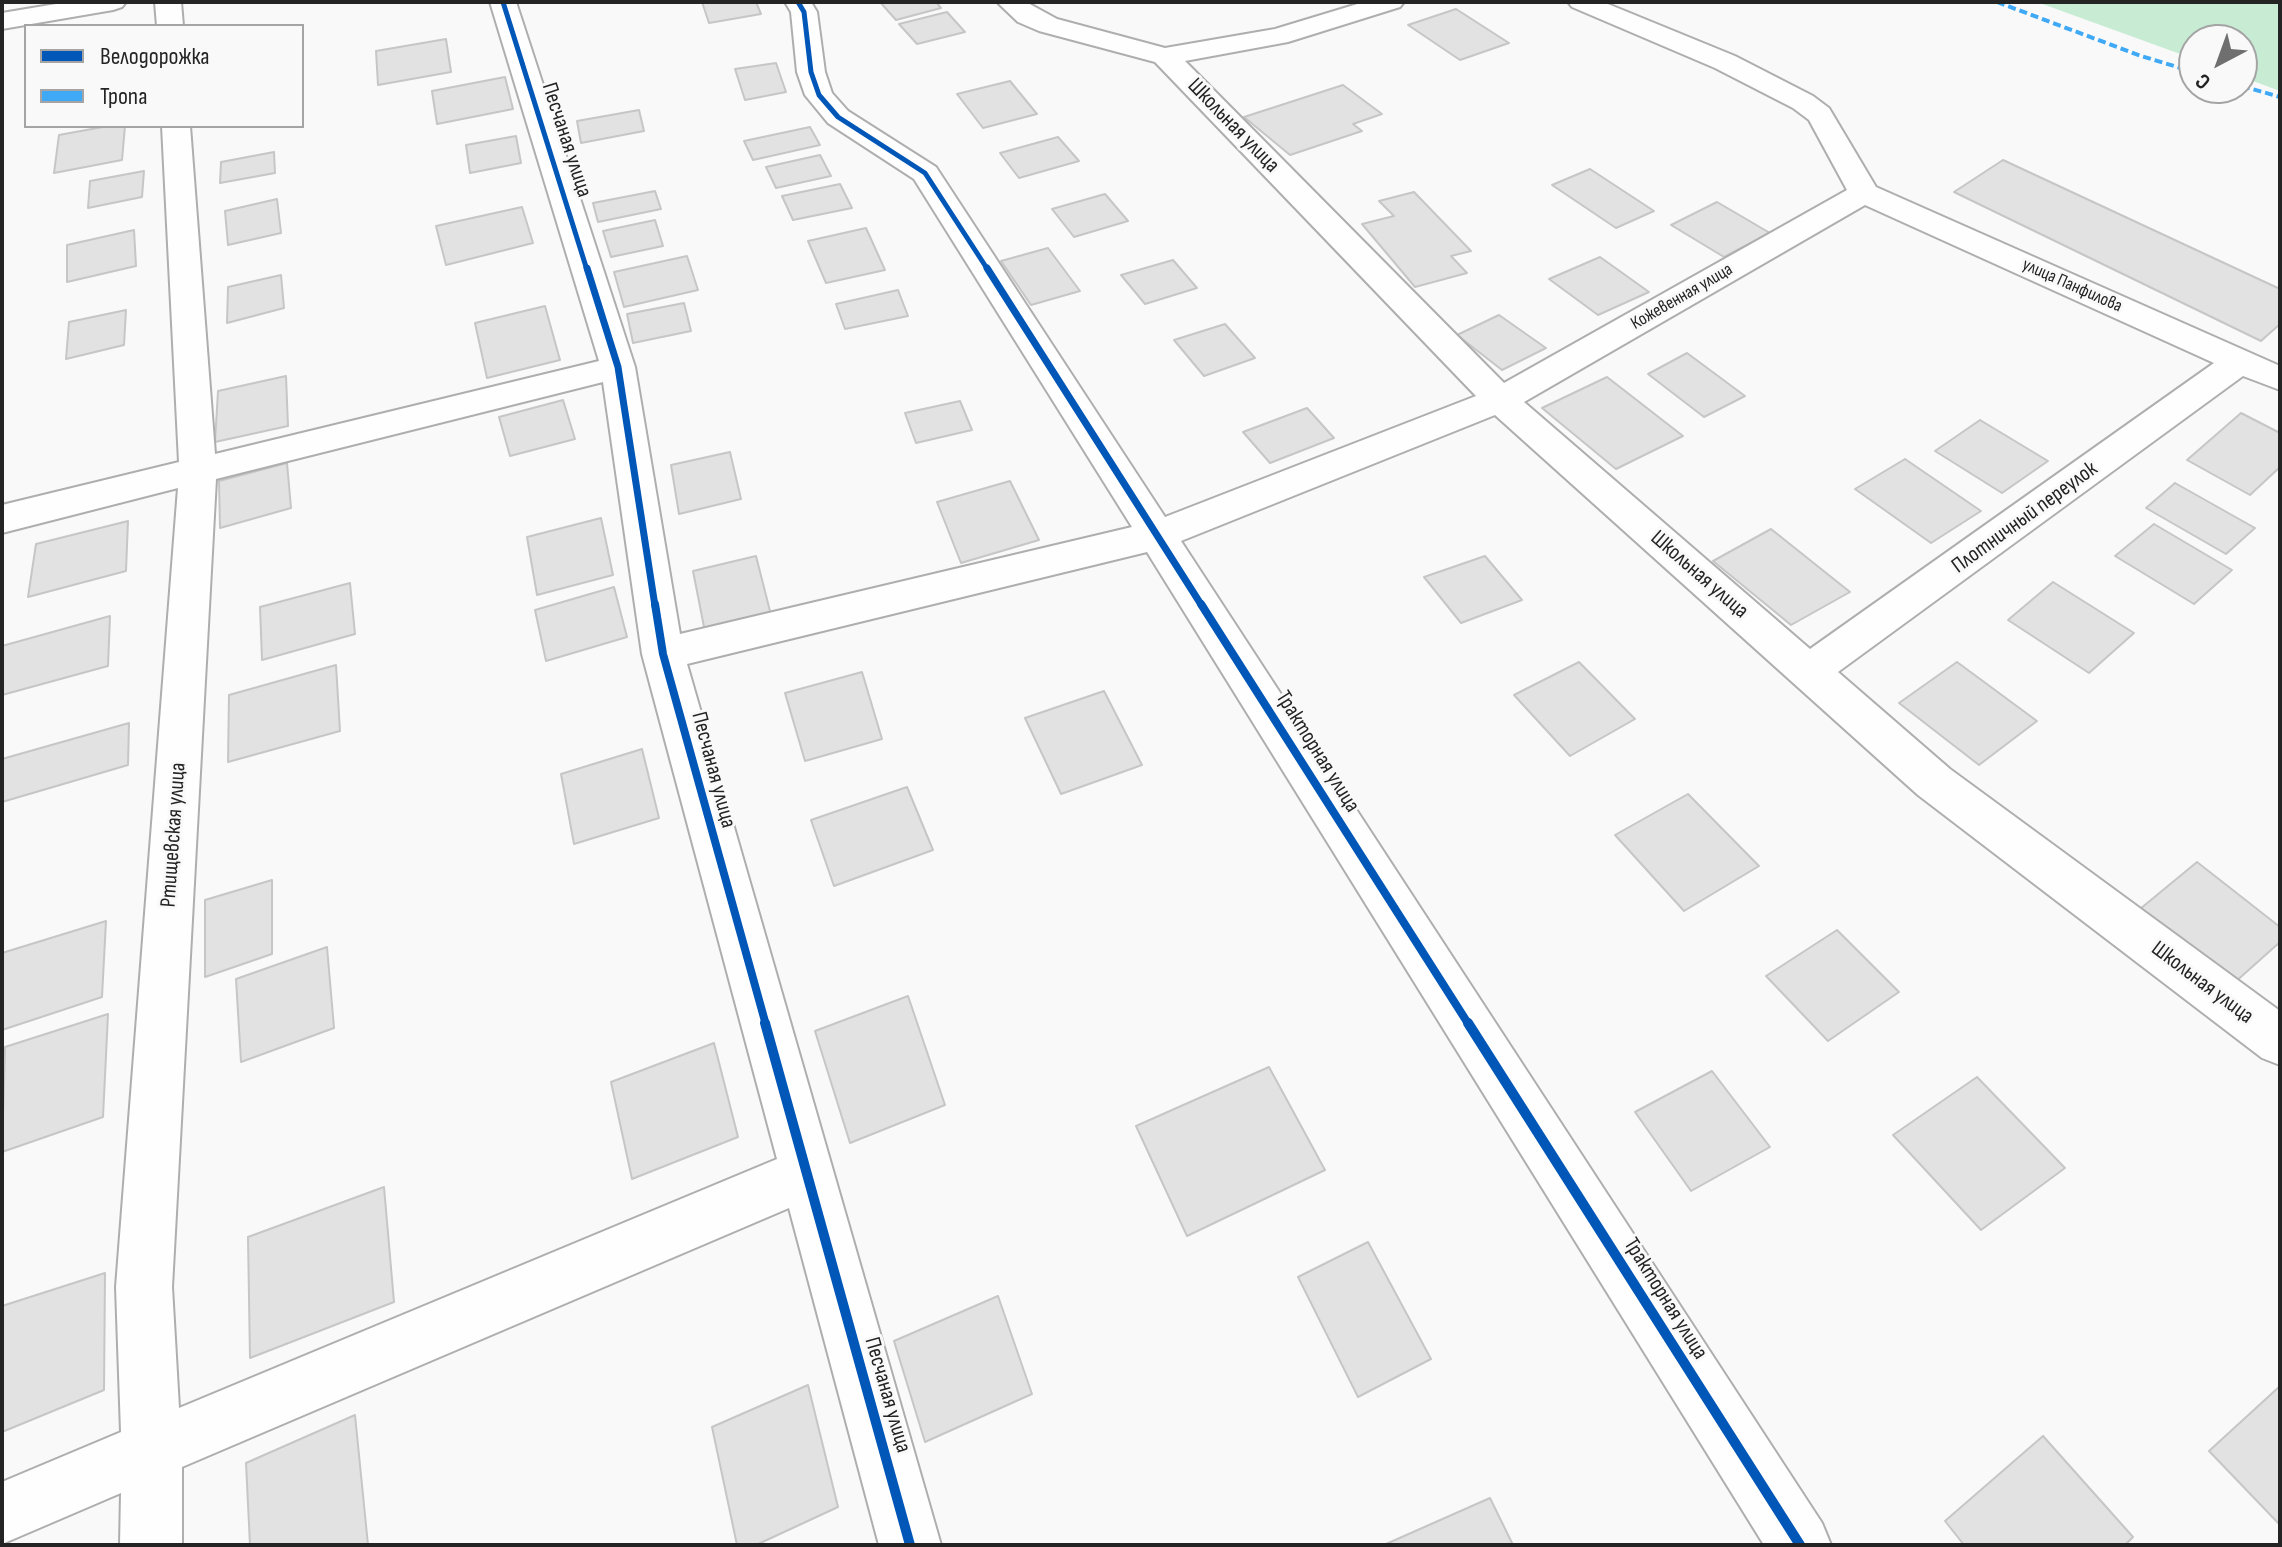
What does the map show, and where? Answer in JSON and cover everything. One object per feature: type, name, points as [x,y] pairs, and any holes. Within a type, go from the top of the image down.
[{"type":"street","points":[[2,21],[113,2]]},
{"type":"street","points":[[168,2],[170,24]]},
{"type":"street","name":"Песчаная улица","points":[[503,2],[618,367],[663,654],[910,1545]]},
{"type":"street","name":"Тракторная улица","points":[[798,2],[804,12],[811,72],[819,95],[838,117],[925,173],[1800,1545]]},
{"type":"street","points":[[1010,2],[1027,16],[1048,25],[1165,56],[1279,36],[1391,2]]},
{"type":"street","points":[[1581,2],[1725,62],[1803,102],[1819,114],[1864,193]]},
{"type":"street","name":"Школьная улица","points":[[1165,56],[1500,400],[1934,782],[2280,1041]]},
{"type":"street","name":"Ртищевская улица","points":[[151,1545],[152,1450],[144,1287],[198,473],[176,128]]},
{"type":"street","name":"Кожевенная улица","points":[[663,654],[1158,535],[1500,400],[1864,193]]},
{"type":"street","name":"улица Панфилова","points":[[1864,193],[2280,379]]},
{"type":"street","name":"Плотничный переулок","points":[[1808,672],[2240,361]]},
{"type":"street","points":[[2,519],[618,367]]},
{"type":"street","points":[[2,1513],[806,1174]]},
{"type":"green space","points":[[2037,2],[2280,2],[2280,91],[2258,83],[2258,24],[2178,24],[2178,53]]},
{"type":"building","points":[[702,2],[756,2],[761,14],[709,23]]},
{"type":"building","points":[[880,2],[936,2],[941,8],[896,20]]},
{"type":"building","points":[[1456,9],[1509,43],[1460,60],[1408,25]]},
{"type":"building","points":[[947,12],[965,32],[917,44],[899,24]]},
{"type":"building","points":[[446,39],[451,72],[378,85],[376,51]]},
{"type":"building","points":[[776,63],[786,92],[745,100],[735,69]]},
{"type":"building","points":[[505,77],[513,109],[437,124],[432,91]]},
{"type":"building","points":[[1010,81],[1037,114],[983,128],[957,94]]},
{"type":"building","points":[[1343,85],[1382,114],[1353,124],[1362,131],[1290,155],[1244,117]]},
{"type":"building","points":[[639,110],[644,131],[581,143],[577,121]]},
{"type":"building","points":[[810,127],[820,145],[753,160],[744,141]]},
{"type":"building","points":[[97,128],[125,128],[122,160],[54,173],[59,135]]},
{"type":"building","points":[[516,136],[521,163],[470,173],[466,145]]},
{"type":"building","points":[[1058,137],[1079,161],[1019,178],[1000,153]]},
{"type":"building","points":[[274,152],[275,173],[220,183],[221,162]]},
{"type":"building","points":[[820,155],[831,176],[776,188],[766,167]]},
{"type":"building","points":[[2003,160],[2280,289],[2280,324],[2261,341],[1954,192]]},
{"type":"building","points":[[1590,169],[1654,211],[1616,228],[1552,185]]},
{"type":"building","points":[[144,171],[142,197],[88,208],[90,181]]},
{"type":"building","points":[[840,184],[852,208],[793,220],[782,196]]},
{"type":"building","points":[[655,191],[661,209],[598,222],[593,203]]},
{"type":"building","points":[[1414,192],[1471,251],[1451,256],[1467,273],[1415,287],[1362,224],[1394,216],[1379,201]]},
{"type":"building","points":[[1105,194],[1128,221],[1074,237],[1052,209]]},
{"type":"building","points":[[277,199],[281,233],[228,245],[225,211]]},
{"type":"building","points":[[1717,202],[1770,233],[1724,257],[1671,225]]},
{"type":"building","points":[[522,207],[533,243],[446,265],[436,226]]},
{"type":"building","points":[[655,220],[663,246],[611,257],[603,231]]},
{"type":"building","points":[[866,228],[885,270],[826,283],[808,241]]},
{"type":"building","points":[[134,230],[136,266],[67,282],[67,245]]},
{"type":"building","points":[[1048,248],[1080,291],[1031,305],[1001,261]]},
{"type":"building","points":[[687,256],[698,290],[624,307],[614,272]]},
{"type":"building","points":[[1600,257],[1649,292],[1598,315],[1549,279]]},
{"type":"building","points":[[1173,260],[1197,288],[1145,304],[1121,275]]},
{"type":"building","points":[[281,275],[284,308],[227,323],[228,287]]},
{"type":"building","points":[[898,290],[908,316],[845,329],[836,304]]},
{"type":"building","points":[[684,303],[691,331],[633,343],[627,314]]},
{"type":"building","points":[[545,306],[560,360],[487,378],[475,323]]},
{"type":"building","points":[[126,310],[124,345],[66,359],[69,322]]},
{"type":"building","points":[[1499,315],[1546,348],[1502,370],[1457,335]]},
{"type":"building","points":[[1225,324],[1255,358],[1204,376],[1174,340]]},
{"type":"building","points":[[1687,353],[1745,396],[1704,417],[1648,374]]},
{"type":"building","points":[[286,376],[288,426],[215,442],[218,391]]},
{"type":"building","points":[[1607,377],[1683,436],[1616,469],[1542,408]]},
{"type":"building","points":[[563,400],[575,439],[510,456],[499,417]]},
{"type":"building","points":[[960,401],[972,430],[916,443],[905,413]]},
{"type":"building","points":[[1307,408],[1334,438],[1270,463],[1243,432]]},
{"type":"building","points":[[2241,413],[2280,433],[2280,467],[2250,495],[2187,460]]},
{"type":"building","points":[[1980,420],[2048,461],[2002,493],[1935,451]]},
{"type":"building","points":[[730,452],[741,499],[679,514],[671,465]]},
{"type":"building","points":[[1905,459],[1981,511],[1931,543],[1855,489]]},
{"type":"building","points":[[287,463],[291,508],[220,528],[219,481]]},
{"type":"building","points":[[1010,481],[1039,540],[961,563],[937,502]]},
{"type":"building","points":[[2175,483],[2255,528],[2226,554],[2146,508]]},
{"type":"building","points":[[601,518],[613,575],[537,595],[527,537]]},
{"type":"building","points":[[128,521],[126,571],[28,597],[36,544]]},
{"type":"building","points":[[2154,524],[2232,570],[2194,604],[2115,556]]},
{"type":"building","points":[[1771,529],[1850,592],[1791,625],[1713,561]]},
{"type":"building","points":[[756,556],[771,615],[705,632],[693,571]]},
{"type":"building","points":[[1485,556],[1522,600],[1461,623],[1424,577]]},
{"type":"building","points":[[2053,582],[2134,633],[2089,673],[2008,620]]},
{"type":"building","points":[[350,583],[355,634],[262,660],[260,607]]},
{"type":"building","points":[[614,587],[627,637],[546,661],[535,610]]},
{"type":"building","points":[[110,616],[108,666],[2,695],[2,646]]},
{"type":"building","points":[[1579,662],[1635,719],[1570,756],[1514,695]]},
{"type":"building","points":[[1957,662],[2037,721],[1979,765],[1899,703]]},
{"type":"building","points":[[336,665],[340,731],[228,762],[229,695]]},
{"type":"building","points":[[862,672],[882,739],[805,761],[785,693]]},
{"type":"building","points":[[1104,691],[1142,765],[1061,794],[1025,718]]},
{"type":"building","points":[[129,723],[128,765],[2,802],[2,759]]},
{"type":"building","points":[[642,749],[659,818],[574,844],[561,774]]},
{"type":"building","points":[[907,787],[933,850],[834,886],[811,820]]},
{"type":"building","points":[[1688,794],[1759,866],[1684,911],[1615,835]]},
{"type":"building","points":[[2197,862],[2280,927],[2280,942],[2233,984],[2140,909]]},
{"type":"building","points":[[272,880],[272,954],[205,977],[205,900]]},
{"type":"building","points":[[106,921],[102,997],[2,1030],[2,953]]},
{"type":"building","points":[[1837,930],[1899,992],[1828,1041],[1766,976]]},
{"type":"building","points":[[327,947],[334,1028],[241,1062],[236,979]]},
{"type":"building","points":[[908,996],[945,1105],[850,1143],[815,1031]]},
{"type":"building","points":[[108,1014],[103,1117],[2,1152],[5,1047]]},
{"type":"building","points":[[714,1043],[738,1137],[632,1179],[611,1082]]},
{"type":"building","points":[[1269,1067],[1325,1170],[1187,1236],[1136,1126]]},
{"type":"building","points":[[1712,1071],[1770,1147],[1691,1191],[1635,1112]]},
{"type":"building","points":[[1977,1077],[2065,1168],[1981,1230],[1893,1135]]},
{"type":"building","points":[[384,1187],[394,1302],[250,1358],[248,1237]]},
{"type":"building","points":[[1368,1242],[1431,1359],[1358,1397],[1298,1277]]},
{"type":"building","points":[[105,1273],[104,1390],[2,1432],[2,1306]]},
{"type":"building","points":[[998,1296],[1032,1394],[925,1442],[894,1341]]},
{"type":"building","points":[[808,1385],[838,1507],[756,1545],[737,1545],[712,1427]]},
{"type":"building","points":[[2280,1386],[2280,1525],[2209,1451]]},
{"type":"building","points":[[355,1415],[368,1545],[250,1545],[246,1463]]},
{"type":"building","points":[[2043,1436],[2133,1537],[2125,1545],[1964,1545],[1945,1521]]},
{"type":"building","points":[[1490,1498],[1513,1545],[1386,1545],[1386,1544]]},
{"type":"marked path","points":[[1997,2],[2178,67]]},
{"type":"marked path","points":[[2258,91],[2280,97]]},
{"type":"cycle path","points":[[503,2],[618,367],[663,654],[910,1545]]},
{"type":"cycle path","points":[[798,2],[804,12],[811,72],[819,95],[838,117],[907,160],[925,173],[935,187],[1800,1545]]}]
